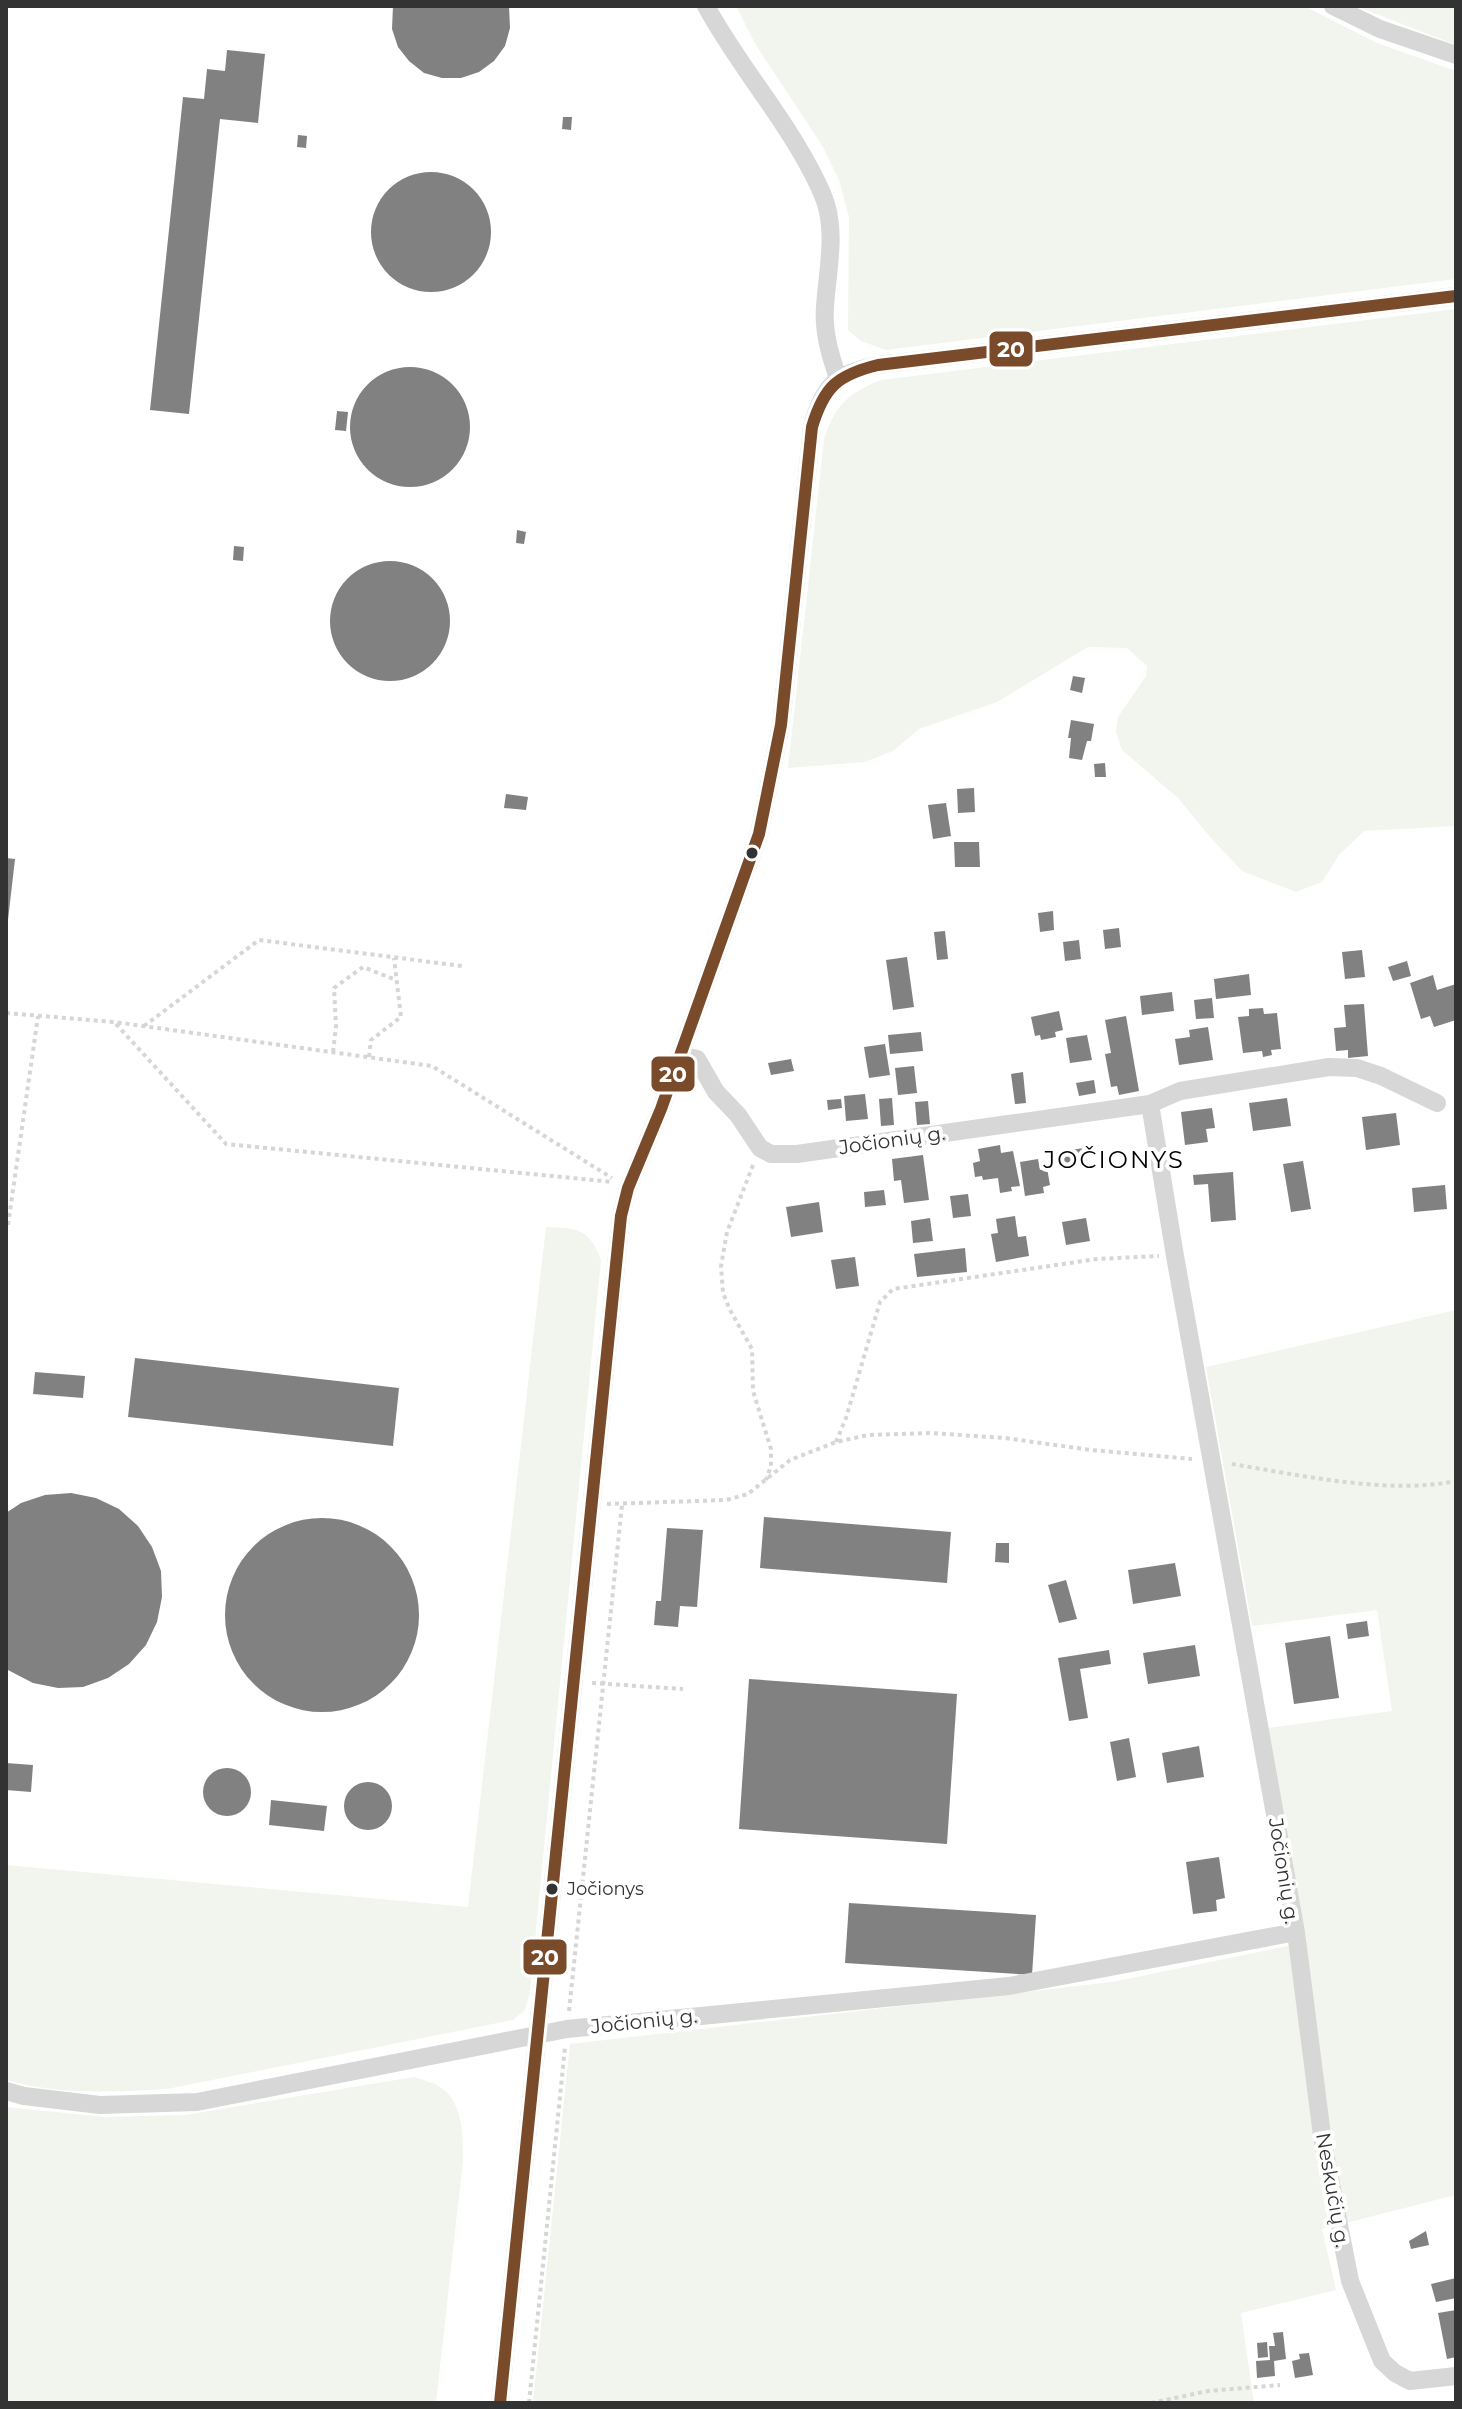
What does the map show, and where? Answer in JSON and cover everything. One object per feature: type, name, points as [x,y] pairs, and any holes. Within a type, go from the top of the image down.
[{"type":"street","points":[[706,6],[721,35],[789,133],[812,171],[826,204],[831,239],[824,310],[826,332],[838,378]]},
{"type":"street","points":[[1333,6],[1380,29],[1456,55]]},
{"type":"street","points":[[500,2403],[621,1216],[628,1188],[681,1055],[759,834],[781,725],[812,427],[817,408],[826,390],[838,378],[878,365],[1456,296]]},
{"type":"street","points":[[681,1055],[697,1059],[716,1092],[738,1115],[760,1148]]},
{"type":"street","name":"Jočionių g.","points":[[760,1148],[771,1154],[797,1154],[1150,1104],[1180,1091],[1329,1067],[1357,1068],[1437,1103]]},
{"type":"street","name":"Jočionių g.","points":[[6,2091],[100,2105],[197,2102],[567,2029],[1009,1986],[1296,1932],[1150,1104]]},
{"type":"street","name":"Neskučių g.","points":[[1296,1932],[1323,2143],[1350,2281],[1382,2361],[1395,2373],[1410,2381],[1456,2376]]},
{"type":"path","points":[[144,1026],[259,940],[462,966]]},
{"type":"path","points":[[369,1057],[371,1040],[401,1017],[394,958]]},
{"type":"path","points":[[333,1052],[336,1026],[334,988],[363,967],[396,980]]},
{"type":"path","points":[[6,1013],[114,1022],[432,1066],[620,1183],[226,1144],[114,1022]]},
{"type":"path","points":[[8,1225],[38,1016]]},
{"type":"path","points":[[760,1148],[727,1232],[721,1266],[723,1293],[752,1349],[753,1391],[771,1449],[771,1466],[765,1481]]},
{"type":"path","points":[[836,1442],[880,1302],[893,1289],[1097,1259],[1175,1256]]},
{"type":"path","points":[[593,1503],[622,1505],[675,1500],[726,1500],[748,1494],[790,1460],[836,1442],[868,1435],[930,1433],[1213,1461],[1336,1481],[1414,1486],[1456,1481]]},
{"type":"path","points":[[529,2403],[622,1505]]},
{"type":"path","points":[[573,1682],[683,1689]]},
{"type":"path","points":[[1151,2403],[1208,2391],[1280,2385]]},
{"type":"shaded area","points":[[736,6],[1304,6],[1377,43],[1456,71],[1456,279],[886,350],[861,341],[848,330],[849,217],[839,180],[823,147],[756,45]]},
{"type":"shaded area","points":[[1356,6],[1456,6],[1456,45]]},
{"type":"shaded area","points":[[1456,309],[1456,826],[1364,831],[1339,855],[1322,882],[1296,892],[1242,871],[1178,798],[1122,750],[1116,732],[1118,717],[1146,676],[1147,666],[1127,648],[1088,647],[997,702],[919,729],[893,751],[865,762],[788,768],[824,439],[838,409],[859,390],[881,380]]},
{"type":"shaded area","points":[[546,1227],[581,1232],[592,1241],[601,1260],[530,1992],[525,2010],[513,2020],[167,2089],[65,2090],[6,2080],[6,1865],[468,1907]]},
{"type":"shaded area","points":[[1456,1310],[1456,2195],[1322,2229],[1336,2290],[1241,2313],[1254,2403],[533,2403],[570,2044],[1112,1982],[1307,1942],[1268,1728],[1392,1711],[1377,1610],[1252,1626],[1206,1367]]},
{"type":"shaded area","points":[[414,2077],[437,2085],[450,2095],[458,2112],[463,2142],[436,2403],[6,2403],[6,2107],[105,2117],[185,2115]]},
{"type":"building","points":[[393,6],[509,6],[510,28],[505,46],[494,61],[479,72],[461,78],[442,78],[424,73],[398,47],[392,29]]},
{"type":"building","points":[[227,50],[265,54],[258,123],[220,119],[189,414],[150,410],[183,97],[204,99],[207,69],[225,71]]},
{"type":"building","points":[[563,117],[572,117],[571,130],[562,129]]},
{"type":"building","points":[[298,135],[307,136],[306,148],[297,147]]},
{"type":"building","points":[[431,172],[454,177],[473,190],[486,209],[491,232],[486,255],[473,274],[454,287],[431,292],[408,287],[389,274],[376,255],[371,232],[376,209],[389,190],[408,177]]},
{"type":"building","points":[[410,367],[433,372],[452,385],[465,404],[470,427],[465,450],[452,469],[433,482],[410,487],[387,482],[368,469],[355,450],[350,427],[355,404],[368,385],[387,372]]},
{"type":"building","points":[[337,411],[348,412],[346,431],[335,430]]},
{"type":"building","points":[[517,530],[526,532],[524,544],[516,543]]},
{"type":"building","points":[[234,546],[244,547],[243,561],[233,560]]},
{"type":"building","points":[[390,561],[413,566],[432,579],[445,598],[450,621],[445,644],[432,663],[413,676],[390,681],[367,676],[348,663],[335,644],[330,621],[335,598],[348,579],[367,566]]},
{"type":"building","points":[[1073,676],[1085,678],[1082,693],[1070,690]]},
{"type":"building","points":[[1071,720],[1094,724],[1091,741],[1087,741],[1082,760],[1069,758]]},
{"type":"building","points":[[1105,763],[1106,777],[1095,777],[1094,764]]},
{"type":"building","points":[[974,788],[975,812],[958,813],[957,789]]},
{"type":"building","points":[[506,794],[528,797],[526,810],[504,808]]},
{"type":"building","points":[[946,803],[951,836],[933,839],[928,805]]},
{"type":"building","points":[[954,842],[979,842],[980,867],[955,867]]},
{"type":"building","points":[[6,858],[15,859],[8,920],[6,920]]},
{"type":"building","points":[[1053,911],[1054,930],[1040,932],[1038,913]]},
{"type":"building","points":[[1119,928],[1121,947],[1105,949],[1103,930]]},
{"type":"building","points":[[945,931],[948,959],[937,960],[934,932]]},
{"type":"building","points":[[1079,940],[1081,959],[1065,961],[1063,942]]},
{"type":"building","points":[[1362,950],[1365,977],[1345,979],[1342,952]]},
{"type":"building","points":[[907,957],[914,1007],[893,1010],[886,960]]},
{"type":"building","points":[[1407,961],[1411,976],[1393,981],[1388,967]]},
{"type":"building","points":[[1249,974],[1251,995],[1216,999],[1214,979]]},
{"type":"building","points":[[1433,975],[1437,990],[1456,984],[1456,1020],[1434,1027],[1430,1016],[1421,1019],[1410,983]]},
{"type":"building","points":[[1172,992],[1174,1011],[1142,1015],[1140,996]]},
{"type":"building","points":[[1212,998],[1214,1018],[1196,1019],[1194,1000]]},
{"type":"building","points":[[1364,1004],[1368,1056],[1348,1058],[1348,1050],[1336,1051],[1334,1028],[1346,1027],[1344,1005]]},
{"type":"building","points":[[1263,1008],[1264,1014],[1277,1013],[1281,1049],[1271,1050],[1272,1055],[1263,1057],[1262,1051],[1243,1053],[1238,1017],[1249,1016],[1249,1009]]},
{"type":"building","points":[[1059,1011],[1063,1030],[1055,1032],[1056,1037],[1041,1040],[1040,1035],[1035,1036],[1031,1017]]},
{"type":"building","points":[[1126,1016],[1139,1091],[1119,1095],[1117,1086],[1111,1087],[1105,1054],[1111,1053],[1105,1020]]},
{"type":"building","points":[[1208,1027],[1213,1060],[1179,1065],[1175,1039],[1190,1037],[1189,1030]]},
{"type":"building","points":[[921,1032],[923,1051],[890,1054],[888,1035]]},
{"type":"building","points":[[1087,1035],[1092,1060],[1070,1063],[1066,1038]]},
{"type":"building","points":[[885,1044],[890,1075],[869,1078],[864,1047]]},
{"type":"building","points":[[791,1059],[794,1071],[771,1075],[768,1063]]},
{"type":"building","points":[[914,1066],[917,1093],[898,1095],[895,1068]]},
{"type":"building","points":[[1023,1072],[1026,1103],[1015,1104],[1011,1074]]},
{"type":"building","points":[[1094,1080],[1096,1093],[1079,1096],[1076,1083]]},
{"type":"building","points":[[865,1094],[868,1119],[846,1121],[844,1096]]},
{"type":"building","points":[[892,1098],[894,1125],[881,1126],[879,1099]]},
{"type":"building","points":[[1287,1098],[1291,1126],[1253,1131],[1249,1103]]},
{"type":"building","points":[[841,1099],[842,1108],[828,1110],[827,1100]]},
{"type":"building","points":[[928,1101],[930,1124],[917,1125],[915,1102]]},
{"type":"building","points":[[1212,1108],[1215,1128],[1206,1129],[1208,1142],[1185,1145],[1181,1112]]},
{"type":"building","points":[[1396,1113],[1400,1145],[1366,1150],[1362,1117]]},
{"type":"building","points":[[1000,1145],[1001,1153],[1013,1151],[1020,1186],[1000,1193],[998,1178],[983,1180],[982,1176],[975,1177],[973,1163],[980,1161],[978,1149]]},
{"type":"building","points":[[1085,1148],[1087,1163],[1063,1166],[1061,1151]]},
{"type":"building","points":[[923,1155],[929,1200],[904,1203],[901,1180],[894,1181],[892,1159]]},
{"type":"building","points":[[1038,1159],[1040,1170],[1047,1168],[1050,1185],[1043,1187],[1044,1193],[1025,1196],[1020,1162]]},
{"type":"building","points":[[1303,1161],[1311,1209],[1291,1212],[1283,1164]]},
{"type":"building","points":[[1233,1172],[1236,1220],[1211,1222],[1208,1184],[1194,1185],[1193,1175]]},
{"type":"building","points":[[1445,1185],[1447,1209],[1414,1212],[1412,1188]]},
{"type":"building","points":[[884,1190],[886,1205],[865,1207],[864,1192]]},
{"type":"building","points":[[968,1194],[971,1216],[953,1218],[950,1196]]},
{"type":"building","points":[[819,1202],[823,1232],[791,1237],[786,1207]]},
{"type":"building","points":[[1015,1216],[1018,1237],[1026,1236],[1029,1256],[996,1262],[991,1234],[998,1233],[996,1219]]},
{"type":"building","points":[[930,1218],[933,1241],[913,1243],[911,1221]]},
{"type":"building","points":[[1086,1218],[1090,1241],[1066,1245],[1062,1222]]},
{"type":"building","points":[[965,1248],[967,1272],[917,1277],[914,1254]]},
{"type":"building","points":[[855,1257],[859,1286],[836,1289],[831,1260]]},
{"type":"building","points":[[135,1358],[399,1388],[393,1446],[128,1417]]},
{"type":"building","points":[[35,1372],[85,1376],[83,1398],[33,1394]]},
{"type":"building","points":[[71,1493],[96,1498],[119,1509],[138,1526],[152,1547],[161,1571],[162,1597],[157,1622],[146,1645],[129,1664],[108,1678],[83,1687],[58,1688],[33,1683],[6,1669],[6,1513],[21,1503],[45,1495]]},
{"type":"building","points":[[764,1517],[951,1532],[947,1583],[760,1568]]},
{"type":"building","points":[[322,1518],[341,1519],[359,1525],[391,1546],[412,1578],[418,1596],[418,1634],[412,1652],[391,1684],[359,1705],[341,1711],[322,1712],[303,1711],[285,1705],[253,1684],[232,1652],[226,1634],[225,1615],[226,1596],[232,1578],[253,1546],[285,1525],[303,1519]]},
{"type":"building","points":[[667,1528],[703,1530],[697,1607],[680,1606],[678,1627],[654,1625],[656,1601],[661,1601]]},
{"type":"building","points":[[996,1543],[1009,1543],[1009,1563],[995,1562]]},
{"type":"building","points":[[1175,1563],[1181,1596],[1133,1604],[1128,1570]]},
{"type":"building","points":[[1066,1580],[1077,1619],[1059,1623],[1048,1585]]},
{"type":"building","points":[[1367,1621],[1369,1636],[1348,1639],[1346,1624]]},
{"type":"building","points":[[1330,1636],[1339,1698],[1294,1704],[1285,1643]]},
{"type":"building","points":[[1195,1645],[1200,1676],[1148,1684],[1143,1653]]},
{"type":"building","points":[[1109,1650],[1111,1664],[1080,1669],[1088,1718],[1069,1721],[1058,1658]]},
{"type":"building","points":[[749,1679],[957,1694],[947,1844],[739,1829]]},
{"type":"building","points":[[1129,1738],[1136,1777],[1117,1781],[1110,1742]]},
{"type":"building","points":[[1199,1746],[1204,1777],[1167,1783],[1162,1753]]},
{"type":"building","points":[[6,1763],[33,1765],[31,1792],[6,1790]]},
{"type":"building","points":[[227,1768],[244,1775],[251,1792],[244,1809],[227,1816],[210,1809],[203,1792],[210,1775]]},
{"type":"building","points":[[368,1782],[385,1789],[392,1806],[385,1823],[368,1830],[351,1823],[344,1806],[351,1789]]},
{"type":"building","points":[[271,1800],[327,1806],[324,1831],[269,1825]]},
{"type":"building","points":[[1219,1857],[1225,1898],[1216,1900],[1217,1911],[1193,1914],[1186,1862]]},
{"type":"building","points":[[849,1903],[1036,1915],[1032,1975],[845,1963]]},
{"type":"building","points":[[1426,2231],[1429,2245],[1411,2249],[1409,2241]]},
{"type":"building","points":[[1456,2278],[1456,2298],[1436,2302],[1431,2284]]},
{"type":"building","points":[[1456,2310],[1456,2357],[1447,2359],[1438,2313]]},
{"type":"building","points":[[1283,2332],[1286,2359],[1274,2361],[1275,2376],[1257,2378],[1256,2361],[1270,2360],[1269,2346],[1275,2346],[1273,2333]]},
{"type":"building","points":[[1267,2342],[1268,2357],[1258,2358],[1257,2343]]},
{"type":"building","points":[[1309,2353],[1313,2375],[1295,2378],[1292,2361],[1300,2359],[1299,2354]]},
{"type":"transit line","name":"20","points":[[500,2403],[621,1216],[628,1188],[661,1109],[759,834],[781,725],[812,427],[817,413],[827,392],[842,378],[878,365],[1456,296]]},
{"type":"place","name":"Jočionys","points":[[552,1889]]},
{"type":"district","name":"JOČIONYS","points":[[1114,1159]]}]
